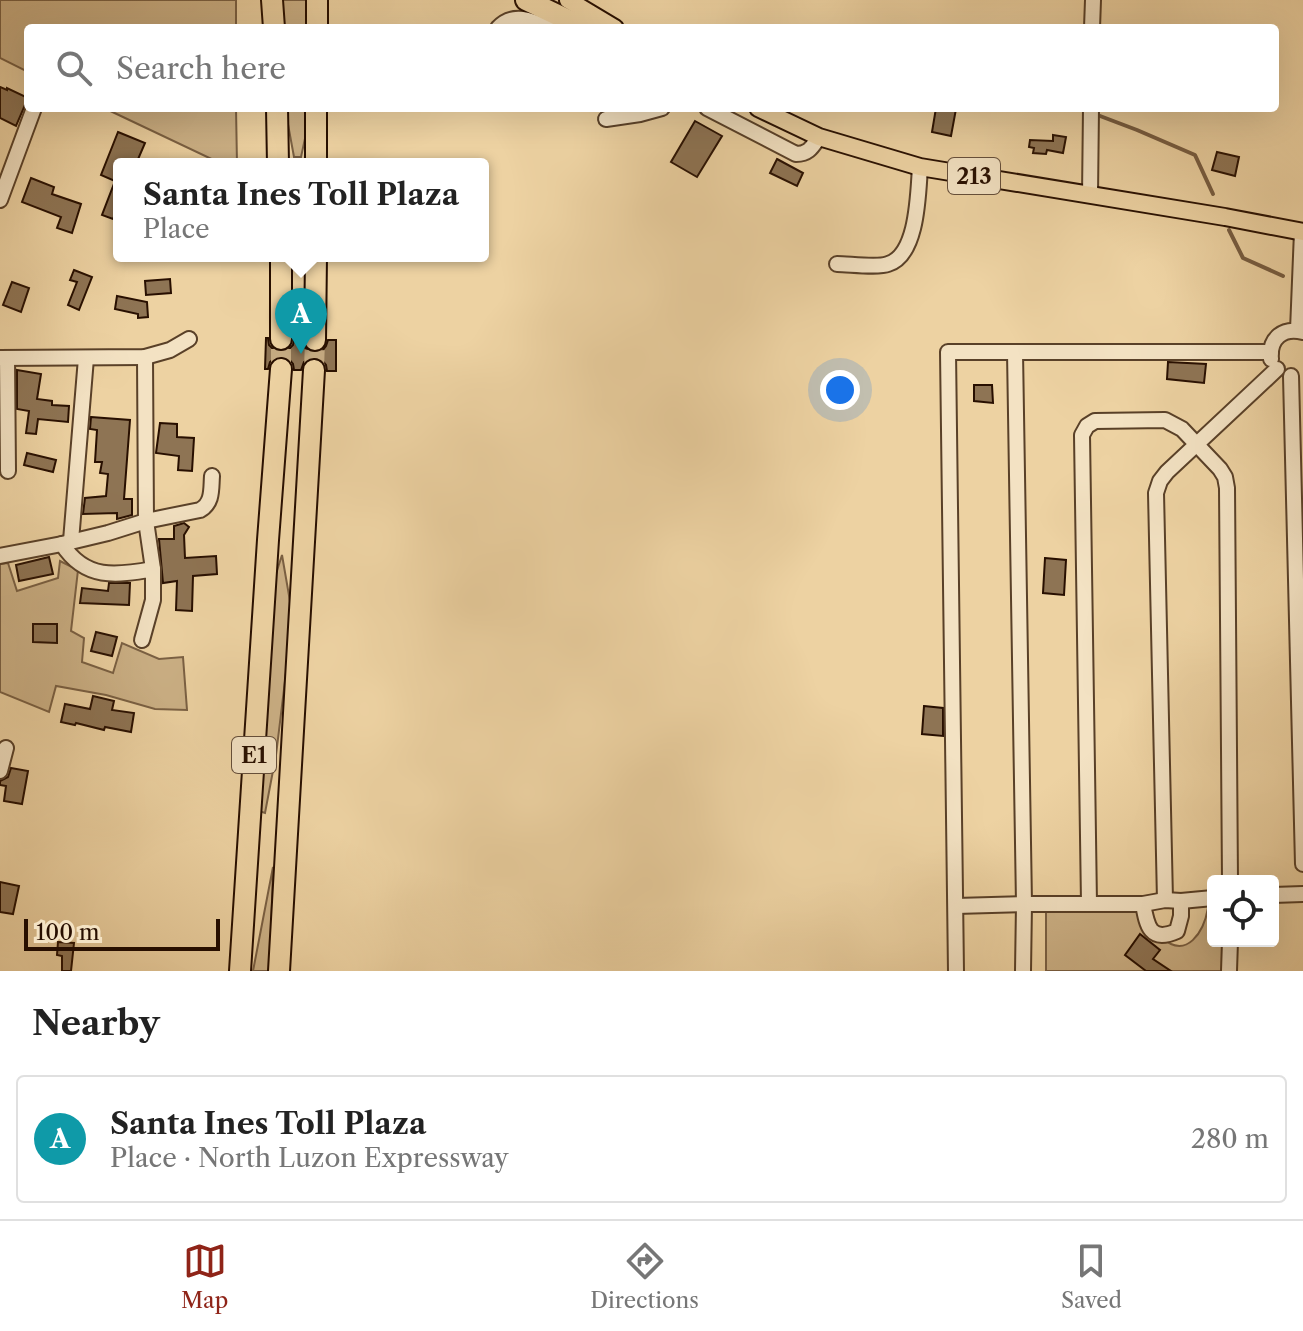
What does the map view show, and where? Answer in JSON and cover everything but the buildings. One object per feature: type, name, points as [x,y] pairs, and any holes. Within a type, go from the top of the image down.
[{"type":"highway","points":[[275,0],[275,24]]},
{"type":"highway","points":[[526,0],[577,24]]},
{"type":"highway","points":[[277,112],[278,158]]},
{"type":"highway","points":[[316,112],[316,158]]},
{"type":"highway","points":[[281,262],[281,339]]},
{"type":"highway","points":[[315,340],[316,262]]},
{"type":"highway","name":"E1","points":[[240,971],[281,369]]},
{"type":"highway","name":"E1","points":[[279,971],[314,370]]},
{"type":"main road","points":[[568,0],[608,24]]},
{"type":"main road","name":"213","points":[[766,112],[819,137],[920,167],[1225,217],[1302,240]]},
{"type":"street","points":[[1092,24],[1093,0]]},
{"type":"street","points":[[501,24],[517,17],[537,24]]},
{"type":"street","points":[[0,200],[33,112]]},
{"type":"street","points":[[606,119],[642,112]]},
{"type":"street","points":[[715,112],[796,154],[804,154],[811,149],[819,137]]},
{"type":"street","points":[[1090,195],[1091,112]]},
{"type":"street","points":[[837,264],[888,264],[905,253],[914,222],[920,167]]},
{"type":"street","points":[[1291,373],[1273,364],[1271,352],[1272,344],[1282,333],[1300,331],[1302,240]]},
{"type":"street","points":[[8,471],[3,358],[145,357],[170,350],[189,339]]},
{"type":"street","points":[[956,971],[948,352],[1271,352]]},
{"type":"street","points":[[1015,352],[1023,971]]},
{"type":"street","points":[[142,640],[153,600],[153,569],[146,521],[145,357]]},
{"type":"street","points":[[86,358],[66,543],[75,561],[90,570],[109,574],[153,569]]},
{"type":"street","points":[[1165,900],[1156,493],[1167,472],[1196,445],[1291,373]]},
{"type":"street","points":[[1291,373],[1303,864]]},
{"type":"street","points":[[1089,903],[1082,435],[1087,426],[1095,421],[1165,420],[1182,429],[1225,477],[1230,875]]},
{"type":"street","points":[[0,556],[200,510],[210,500],[212,476]]},
{"type":"street","points":[[0,771],[6,748]]},
{"type":"street","points":[[1279,895],[1303,894]]},
{"type":"street","points":[[956,906],[1143,904],[1207,899]]},
{"type":"street","points":[[1143,904],[1147,924],[1151,930],[1164,936],[1177,931],[1181,901]]},
{"type":"street","points":[[1229,971],[1230,947]]},
{"type":"shaded area","points":[[0,0],[236,0],[236,24],[24,24],[24,70],[0,58]]},
{"type":"shaded area","points":[[282,0],[308,0],[308,24],[282,24]]},
{"type":"shaded area","points":[[112,112],[236,112],[237,158],[209,158]]},
{"type":"shaded area","points":[[286,112],[309,112],[301,157],[294,157]]},
{"type":"shaded area","points":[[282,555],[291,607],[288,656],[276,755],[265,813],[256,810],[266,605]]},
{"type":"shaded area","points":[[60,561],[78,570],[71,631],[84,638],[82,662],[113,673],[122,643],[159,659],[183,657],[187,710],[155,709],[106,695],[56,686],[49,712],[0,692],[0,564],[8,563],[17,591],[58,578]]},
{"type":"shaded area","points":[[273,867],[270,971],[253,971]]},
{"type":"shaded area","points":[[1144,910],[1158,934],[1170,944],[1179,946],[1193,940],[1203,926],[1207,912],[1207,947],[1234,947],[1232,971],[1046,971],[1046,911]]},
{"type":"waterway","points":[[1090,112],[1195,155],[1213,194]]},
{"type":"waterway","points":[[1229,230],[1243,258],[1283,276]]},
{"type":"tunnel","points":[[281,339],[281,369]]},
{"type":"tunnel","points":[[314,370],[315,340]]},
{"type":"place","name":"Santa Ines Toll Plaza","points":[[301,354]]}]
